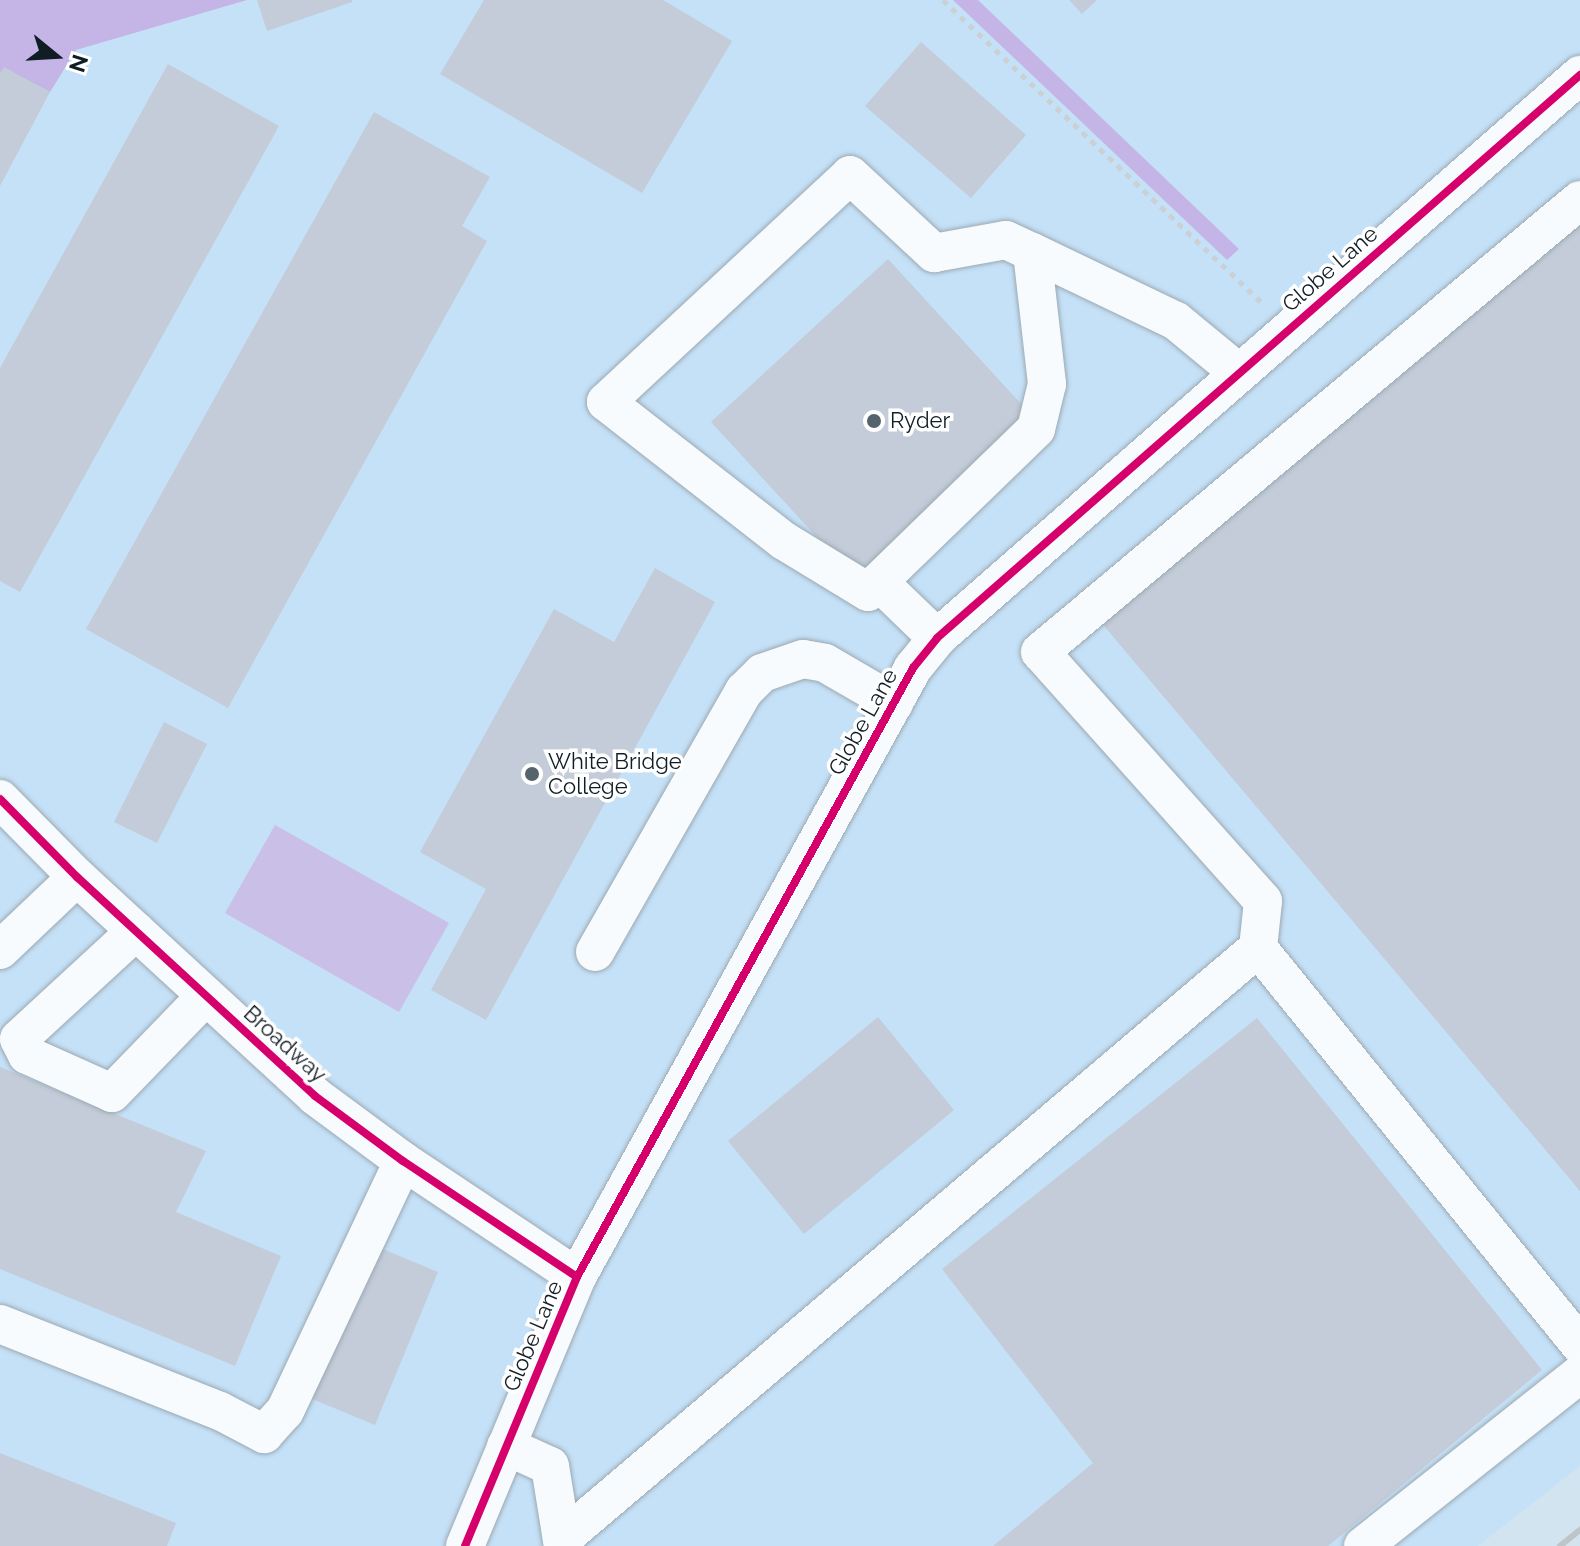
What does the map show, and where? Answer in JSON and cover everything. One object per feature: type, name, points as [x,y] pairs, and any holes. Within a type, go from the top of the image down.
[{"type":"street","name":"Globe Lane","points":[[465,1546],[577,1277],[913,668],[937,638],[1580,75]]},
{"type":"street","points":[[1032,252],[1047,384],[1036,429],[868,592],[784,541],[606,402],[850,175],[934,253],[1006,240],[1032,252],[1176,321],[1239,373]]},
{"type":"street","points":[[563,1543],[1258,948],[1263,901],[1040,652],[1580,200]]},
{"type":"street","points":[[879,582],[937,638]]},
{"type":"street","points":[[595,952],[744,691],[762,673],[803,659],[825,663],[894,703]]},
{"type":"street","name":"Broadway","points":[[0,799],[77,877],[315,1096],[403,1161],[577,1277]]},
{"type":"street","points":[[0,950],[77,877]]},
{"type":"street","points":[[136,931],[19,1039],[27,1055],[112,1093],[205,997]]},
{"type":"street","points":[[1258,948],[1580,1345]]},
{"type":"street","points":[[0,1324],[220,1411],[264,1434],[285,1411],[403,1161]]},
{"type":"street","points":[[1363,1546],[1580,1374]]},
{"type":"street","points":[[506,1446],[550,1466],[563,1543]]},
{"type":"path","points":[[943,0],[1289,329]]},
{"type":"shaded area","points":[[0,0],[1580,0],[1580,1466],[1478,1546],[0,1546]]},
{"type":"shaded area","points":[[0,0],[247,0],[76,50],[50,92],[4,68],[0,74]]},
{"type":"shaded area","points":[[953,0],[978,0],[1239,249],[1227,260]]},
{"type":"shaded area","points":[[275,825],[449,923],[399,1012],[225,913]]},
{"type":"building","points":[[257,0],[352,0],[352,2],[267,31]]},
{"type":"building","points":[[484,0],[663,0],[732,41],[642,193],[440,74]]},
{"type":"building","points":[[1069,0],[1097,0],[1082,14]]},
{"type":"building","points":[[921,42],[1026,135],[971,198],[865,106]]},
{"type":"building","points":[[168,64],[279,126],[20,592],[0,581],[0,368]]},
{"type":"building","points":[[4,67],[50,92],[0,186],[0,74]]},
{"type":"building","points":[[374,112],[490,177],[462,226],[487,241],[228,708],[86,629]]},
{"type":"building","points":[[1580,209],[1580,1191],[1078,595]]},
{"type":"building","name":"Ryder","points":[[888,259],[1036,420],[859,583],[711,422]]},
{"type":"building","points":[[655,568],[715,602],[486,1020],[431,990],[486,889],[420,852],[554,609],[614,642]]},
{"type":"building","points":[[164,722],[207,744],[157,843],[114,822]]},
{"type":"building","points":[[878,1017],[954,1110],[804,1234],[728,1141]]},
{"type":"building","points":[[1257,1018],[1542,1370],[1328,1546],[993,1546],[1093,1463],[942,1269]]},
{"type":"building","points":[[0,1067],[206,1151],[176,1212],[281,1256],[235,1366],[0,1269]]},
{"type":"building","points":[[373,1245],[438,1272],[375,1425],[310,1398]]},
{"type":"building","points":[[0,1453],[176,1523],[167,1546],[0,1546]]},
{"type":"railway","points":[[1560,1546],[1580,1530]]},
{"type":"cycle path","points":[[465,1546],[577,1277],[913,668],[937,638],[1580,75]]},
{"type":"cycle path","points":[[0,799],[77,877],[315,1096],[403,1161],[577,1277]]},
{"type":"place","name":"Ryder","points":[[874,421]]},
{"type":"place","name":"White Bridge College","points":[[532,774]]}]
